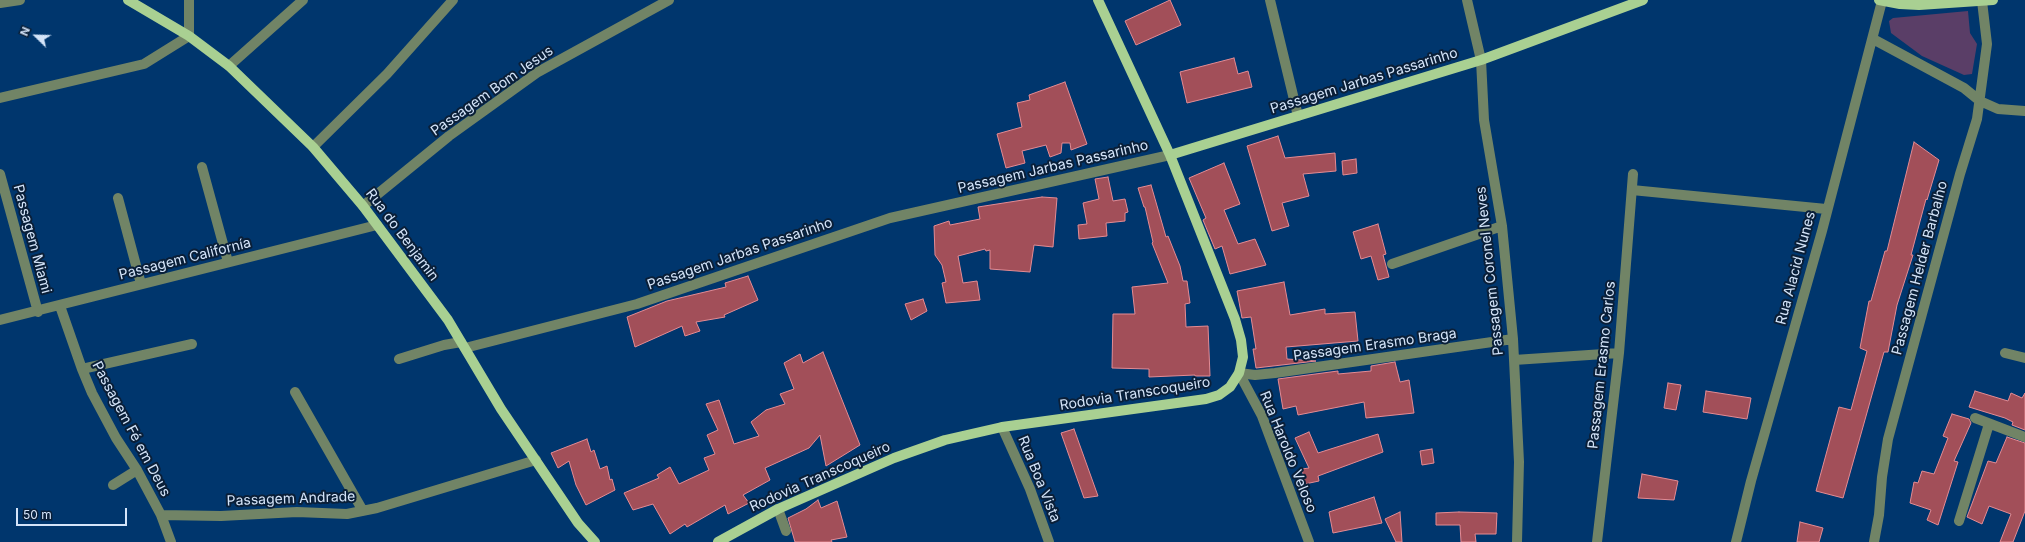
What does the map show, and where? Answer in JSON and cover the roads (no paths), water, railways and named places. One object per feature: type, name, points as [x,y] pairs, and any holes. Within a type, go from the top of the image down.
[{"type":"main road","name":"Rua do Benjamin","points":[[128,0],[189,36],[229,66],[313,147],[363,206],[448,320],[501,409],[578,523],[595,542]]},
{"type":"main road","name":"Rodovia Transcoqueiro","points":[[718,542],[778,509],[894,458],[945,440],[1002,427],[1206,399],[1219,395],[1230,387],[1239,373],[1242,352],[1242,340],[1235,319],[1170,155],[1098,0]]},
{"type":"main road","name":"Passagem Jarbas Passarinho","points":[[1170,155],[1481,60],[1643,0]]},
{"type":"main road","points":[[1881,1],[1920,2],[1993,0]]},
{"type":"street","points":[[0,3],[20,0]]},
{"type":"street","points":[[0,98],[144,64],[189,36],[189,0]]},
{"type":"street","points":[[229,66],[303,0]]},
{"type":"street","points":[[313,147],[387,74],[453,0]]},
{"type":"street","name":"Passagem Bom Jesus","points":[[363,206],[450,136],[538,72],[668,0]]},
{"type":"street","points":[[1270,0],[1298,116]]},
{"type":"street","name":"Passagem Coronel Neves","points":[[1467,0],[1481,60],[1484,120],[1502,226],[1514,339],[1519,462],[1517,542]]},
{"type":"street","name":"Rua Alacid Nunes","points":[[1736,542],[1751,481],[1822,231],[1826,209],[1881,1]]},
{"type":"street","name":"Passagem Helder Barbalho","points":[[1874,542],[1879,515],[1882,477],[1888,439],[1962,167],[1977,119],[1987,44],[1982,1]]},
{"type":"street","points":[[1872,39],[1964,88],[1980,101],[1998,109],[2025,111]]},
{"type":"street","name":"Passagem Jarbas Passarinho","points":[[399,359],[444,345],[463,345],[637,304],[890,218],[1170,155]]},
{"type":"street","points":[[202,167],[228,262]]},
{"type":"street","name":"Passagem Miami","points":[[0,174],[38,312]]},
{"type":"street","name":"Passagem Erasmo Carlos","points":[[1597,542],[1619,353],[1633,174]]},
{"type":"street","points":[[1632,190],[1826,209]]},
{"type":"street","points":[[118,198],[141,284]]},
{"type":"street","name":"Passagem Californía","points":[[0,320],[38,312],[141,284],[377,225]]},
{"type":"street","points":[[1392,264],[1502,226]]},
{"type":"street","name":"Passagem Fé em Deus","points":[[60,306],[82,369],[116,438],[138,470],[161,515],[171,542]]},
{"type":"street","name":"Passagem Erasmo Braga","points":[[1239,373],[1255,375],[1275,373],[1514,339]]},
{"type":"street","points":[[82,369],[192,344]]},
{"type":"street","points":[[1514,360],[1619,353]]},
{"type":"street","points":[[2005,353],[2025,358]]},
{"type":"street","name":"Rua Haroldo Veloso","points":[[1239,373],[1262,416],[1309,542]]},
{"type":"street","points":[[295,392],[363,511]]},
{"type":"street","points":[[1975,418],[2025,438]]},
{"type":"street","points":[[1959,521],[1989,424]]},
{"type":"street","name":"Rua Boa Vista","points":[[1002,427],[1030,489],[1049,542]]},
{"type":"street","name":"Passagem Andrade","points":[[161,515],[221,516],[282,512],[347,514],[363,511],[536,460]]},
{"type":"street","points":[[114,485],[138,470]]},
{"type":"street","points":[[778,509],[786,532]]}]
